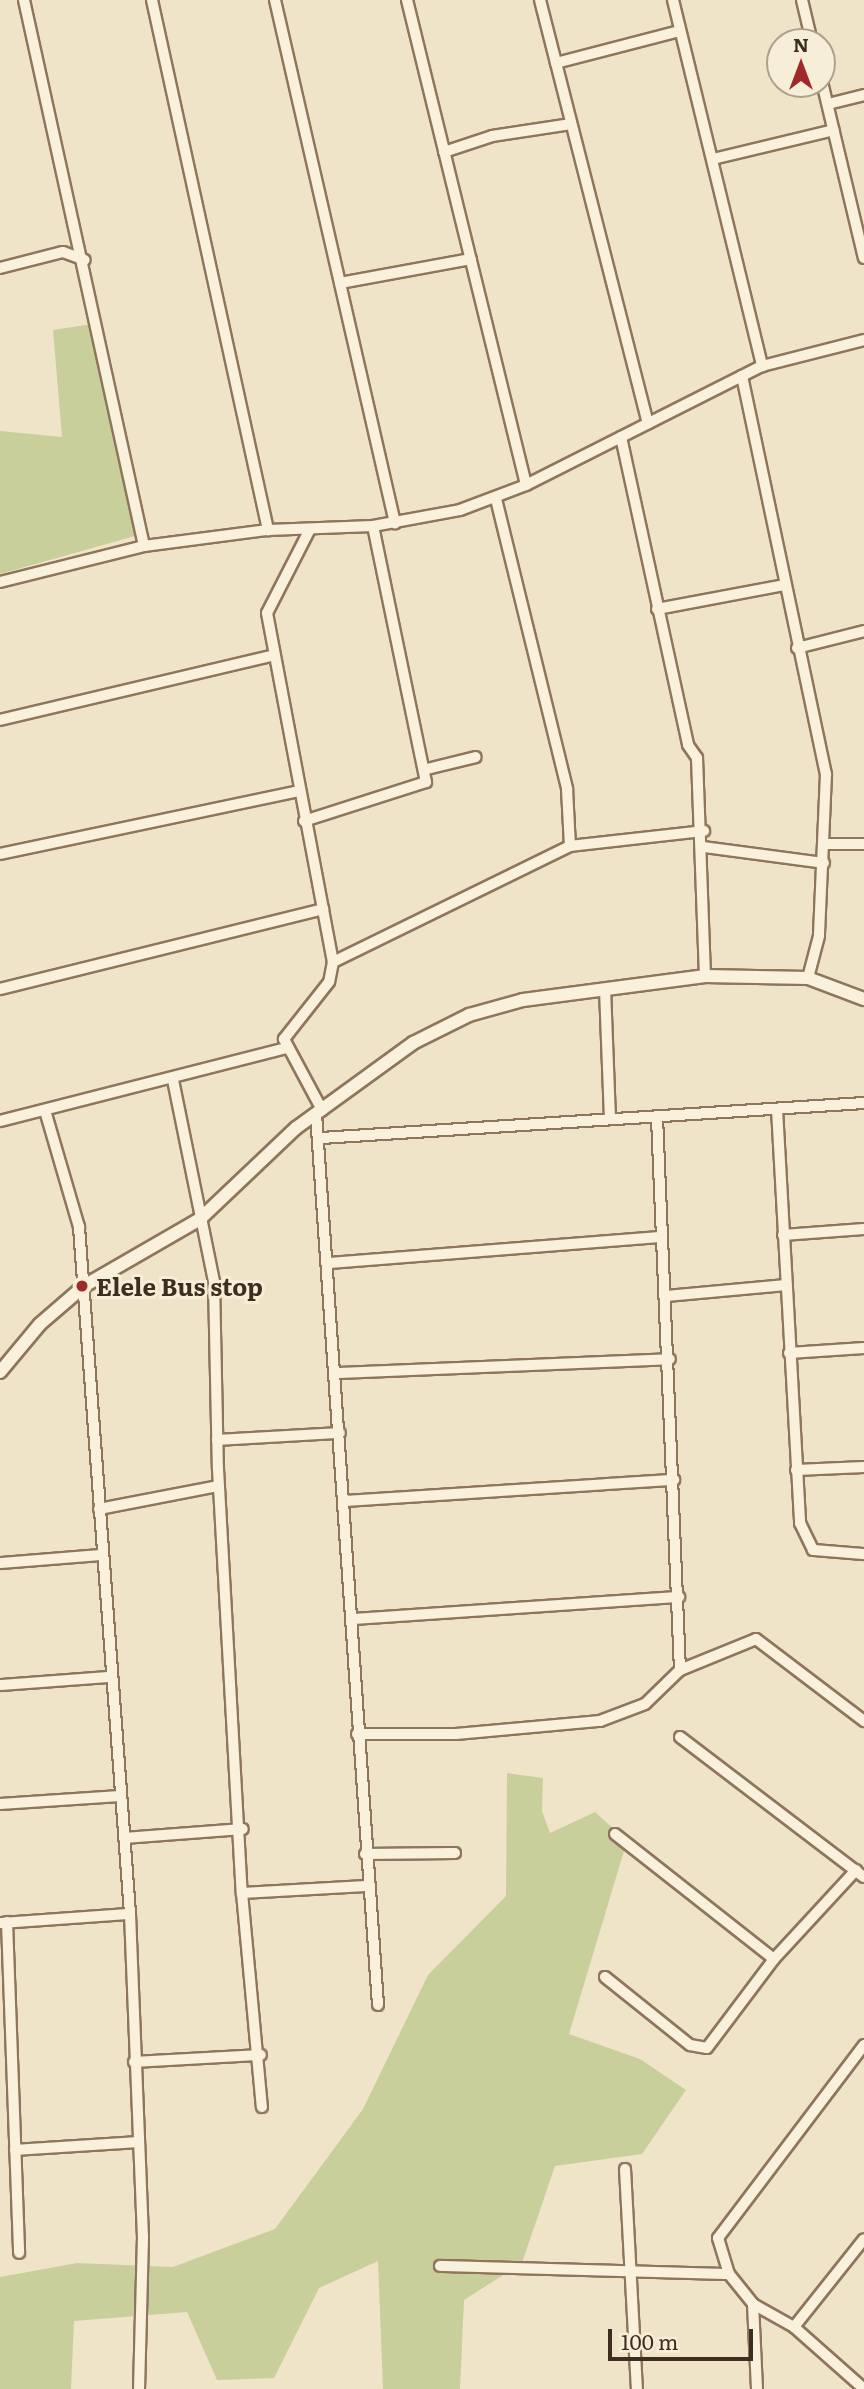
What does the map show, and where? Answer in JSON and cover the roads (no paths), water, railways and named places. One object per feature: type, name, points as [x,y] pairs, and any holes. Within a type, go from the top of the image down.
[{"type":"street","points":[[23,0],[85,260],[144,546]]},
{"type":"street","points":[[152,0],[268,530]]},
{"type":"street","points":[[275,0],[395,523]]},
{"type":"street","points":[[407,0],[526,485]]},
{"type":"street","points":[[540,0],[648,423]]},
{"type":"street","points":[[673,0],[762,366]]},
{"type":"street","points":[[802,0],[809,28]]},
{"type":"street","points":[[555,63],[680,31]]},
{"type":"street","points":[[828,104],[864,95]]},
{"type":"street","points":[[826,98],[864,258]]},
{"type":"street","points":[[444,152],[492,136],[571,124]]},
{"type":"street","points":[[713,159],[834,130]]},
{"type":"street","points":[[0,268],[63,252],[85,260]]},
{"type":"street","points":[[340,283],[471,259]]},
{"type":"street","points":[[0,582],[144,546],[268,530],[309,531],[373,526],[496,499],[762,366],[863,344]]},
{"type":"street","points":[[742,376],[797,648],[826,774],[826,844],[819,936],[808,978]]},
{"type":"street","points":[[621,436],[688,745],[697,758],[704,831],[705,976]]},
{"type":"street","points":[[496,499],[567,789],[570,846]]},
{"type":"street","points":[[304,821],[423,786],[427,769],[373,526]]},
{"type":"street","points":[[309,531],[271,597],[270,656],[333,962],[330,982],[288,1031],[286,1048],[319,1112],[355,1619],[357,1734],[366,1886],[378,2005]]},
{"type":"street","points":[[657,609],[784,585]]},
{"type":"street","points":[[797,648],[864,632]]},
{"type":"street","points":[[0,720],[270,656]]},
{"type":"street","points":[[427,769],[476,757]]},
{"type":"street","points":[[0,854],[298,791]]},
{"type":"street","points":[[333,962],[570,846],[704,831]]},
{"type":"street","points":[[826,844],[864,844]]},
{"type":"street","points":[[704,847],[824,863]]},
{"type":"street","points":[[0,989],[323,909]]},
{"type":"street","points":[[2,1368],[84,1286],[200,1219],[319,1112],[413,1042],[469,1015],[605,989],[705,976],[808,978],[864,999]]},
{"type":"street","points":[[605,989],[610,1119]]},
{"type":"street","points":[[0,1121],[47,1114],[286,1048]]},
{"type":"street","points":[[173,1080],[215,1282],[219,1486],[243,1829],[242,1893],[261,2055],[262,2107]]},
{"type":"street","points":[[321,1138],[864,1104]]},
{"type":"street","points":[[777,1110],[800,1523],[810,1547],[864,1554]]},
{"type":"street","points":[[47,1114],[79,1227],[110,1677],[130,1914],[142,2279],[139,2389]]},
{"type":"street","points":[[657,1117],[661,1237],[670,1359],[680,1670]]},
{"type":"street","points":[[783,1235],[864,1230]]},
{"type":"street","points":[[328,1263],[661,1237]]},
{"type":"street","points":[[666,1296],[786,1285]]},
{"type":"street","points":[[789,1353],[864,1348]]},
{"type":"street","points":[[338,1373],[358,1377],[670,1359]]},
{"type":"street","points":[[339,1389],[358,1377]]},
{"type":"street","points":[[217,1440],[340,1433]]},
{"type":"street","points":[[796,1470],[864,1466]]},
{"type":"street","points":[[345,1501],[674,1480]]},
{"type":"street","points":[[99,1508],[219,1486]]},
{"type":"street","points":[[0,1563],[102,1555]]},
{"type":"street","points":[[355,1619],[679,1597]]},
{"type":"street","points":[[357,1734],[456,1734],[600,1721],[645,1704],[680,1670],[756,1639],[864,1721]]},
{"type":"street","points":[[0,1685],[110,1677]]},
{"type":"street","points":[[605,1977],[702,2049],[712,2043],[774,1959],[860,1873],[680,1737]]},
{"type":"street","points":[[0,1804],[120,1796]]},
{"type":"street","points":[[124,1838],[243,1829]]},
{"type":"street","points":[[615,1835],[774,1959]]},
{"type":"street","points":[[365,1854],[455,1853]]},
{"type":"street","points":[[242,1893],[366,1886]]},
{"type":"street","points":[[19,2253],[4,1923],[130,1914]]},
{"type":"street","points":[[864,2045],[720,2229],[719,2250],[729,2274],[753,2304],[794,2328],[864,2389]]},
{"type":"street","points":[[134,2062],[261,2055]]},
{"type":"street","points":[[15,2150],[138,2142]]},
{"type":"street","points":[[625,2169],[637,2389]]},
{"type":"street","points":[[794,2328],[864,2239]]},
{"type":"street","points":[[440,2266],[631,2274],[729,2274]]},
{"type":"street","points":[[753,2304],[757,2389]]},
{"type":"place","name":"Elele Bus stop","points":[[82,1286]]}]
